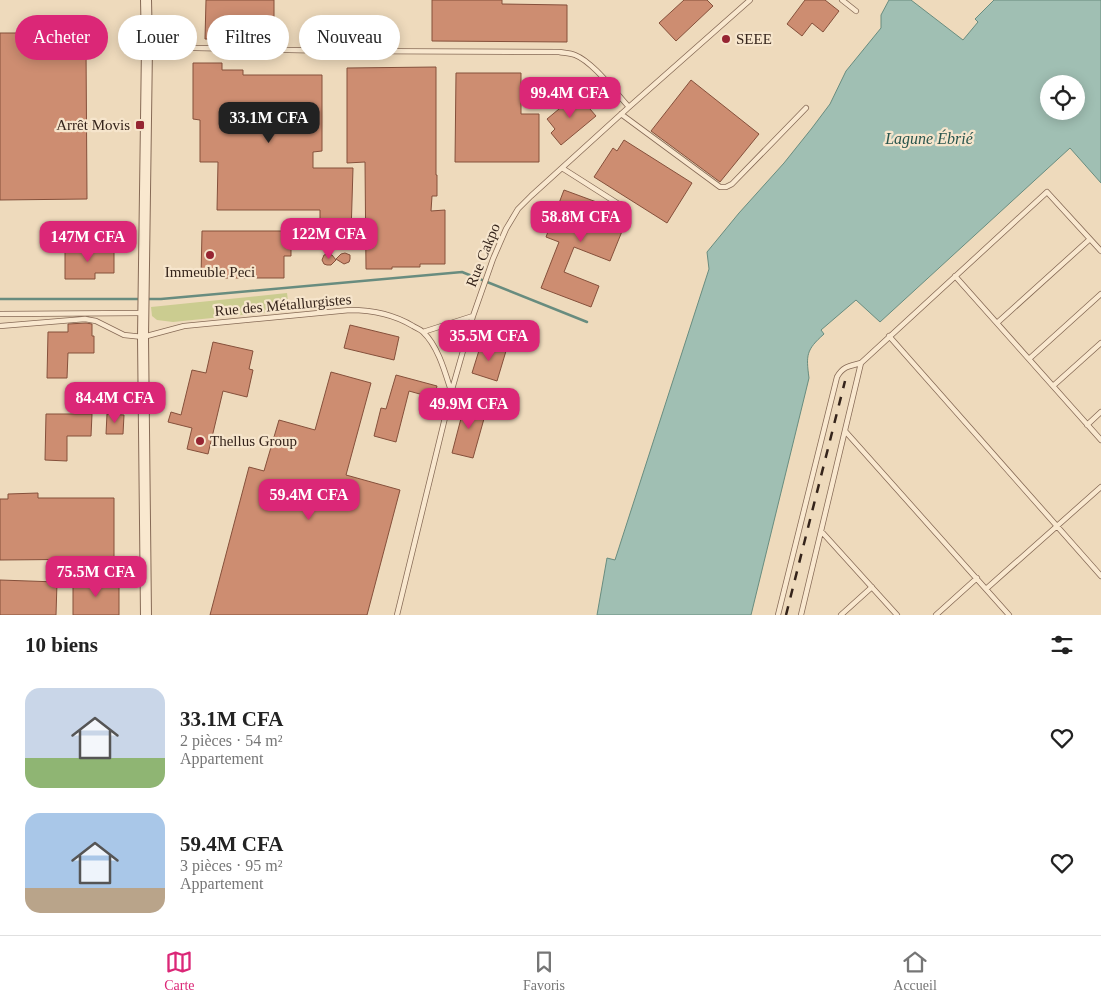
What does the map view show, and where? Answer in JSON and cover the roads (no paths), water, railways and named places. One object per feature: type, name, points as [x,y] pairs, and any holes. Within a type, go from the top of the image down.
[{"type":"street","points":[[146,0],[146,15]]},
{"type":"street","points":[[146,615],[143,312],[147,60]]},
{"type":"lane","name":"Rue Cakpo","points":[[397,615],[451,393],[482,289],[506,229],[518,210],[562,168],[750,0]]},
{"type":"lane","points":[[842,0],[856,12]]},
{"type":"lane","points":[[197,48],[559,52],[574,54],[595,70],[629,107]]},
{"type":"lane","points":[[621,114],[720,187],[726,187],[732,184],[806,108]]},
{"type":"lane","points":[[562,168],[628,210]]},
{"type":"lane","points":[[778,615],[840,371],[861,363],[1047,192],[1101,251]]},
{"type":"lane","points":[[997,324],[1090,239]]},
{"type":"lane","points":[[955,276],[1101,440]]},
{"type":"lane","points":[[1029,360],[1101,294]]},
{"type":"lane","name":"Rue des Métallurgistes","points":[[143,337],[184,326],[350,310],[379,312],[396,317],[423,332],[444,366],[451,393]]},
{"type":"lane","points":[[0,314],[143,312]]},
{"type":"lane","points":[[423,332],[473,316]]},
{"type":"lane","points":[[0,326],[85,319],[124,335],[143,337]]},
{"type":"lane","points":[[889,336],[1101,576]]},
{"type":"lane","points":[[1053,386],[1101,342]]},
{"type":"lane","points":[[802,615],[861,363]]},
{"type":"lane","points":[[1087,425],[1101,412]]},
{"type":"lane","points":[[845,430],[1009,615]]},
{"type":"lane","points":[[986,589],[1101,487]]},
{"type":"lane","points":[[821,530],[897,615]]},
{"type":"lane","points":[[936,615],[977,578]]},
{"type":"lane","points":[[841,615],[872,587]]},
{"type":"lane","points":[[888,615],[893,611]]},
{"type":"water","name":"Lagune Ébrié","points":[[889,0],[911,0],[963,40],[978,22],[975,19],[994,0],[1101,0],[1101,183],[1070,148],[880,322],[856,300],[821,330],[824,334],[814,344],[809,353],[809,378],[751,615],[597,615],[607,558],[615,560],[709,269],[707,252],[812,128],[830,104],[846,71],[881,28],[881,15]]},
{"type":"waterway","points":[[146,299],[462,272],[587,322]]},
{"type":"waterway","points":[[0,299],[141,299]]},
{"type":"railway","points":[[786,615],[845,381]]},
{"type":"place","name":"SEEE","points":[[726,39]]},
{"type":"place","name":"Arrêt Movis","points":[[140,125]]},
{"type":"place","name":"Immeuble Peci","points":[[210,255]]},
{"type":"place","name":"Thellus Group","points":[[200,441]]}]
